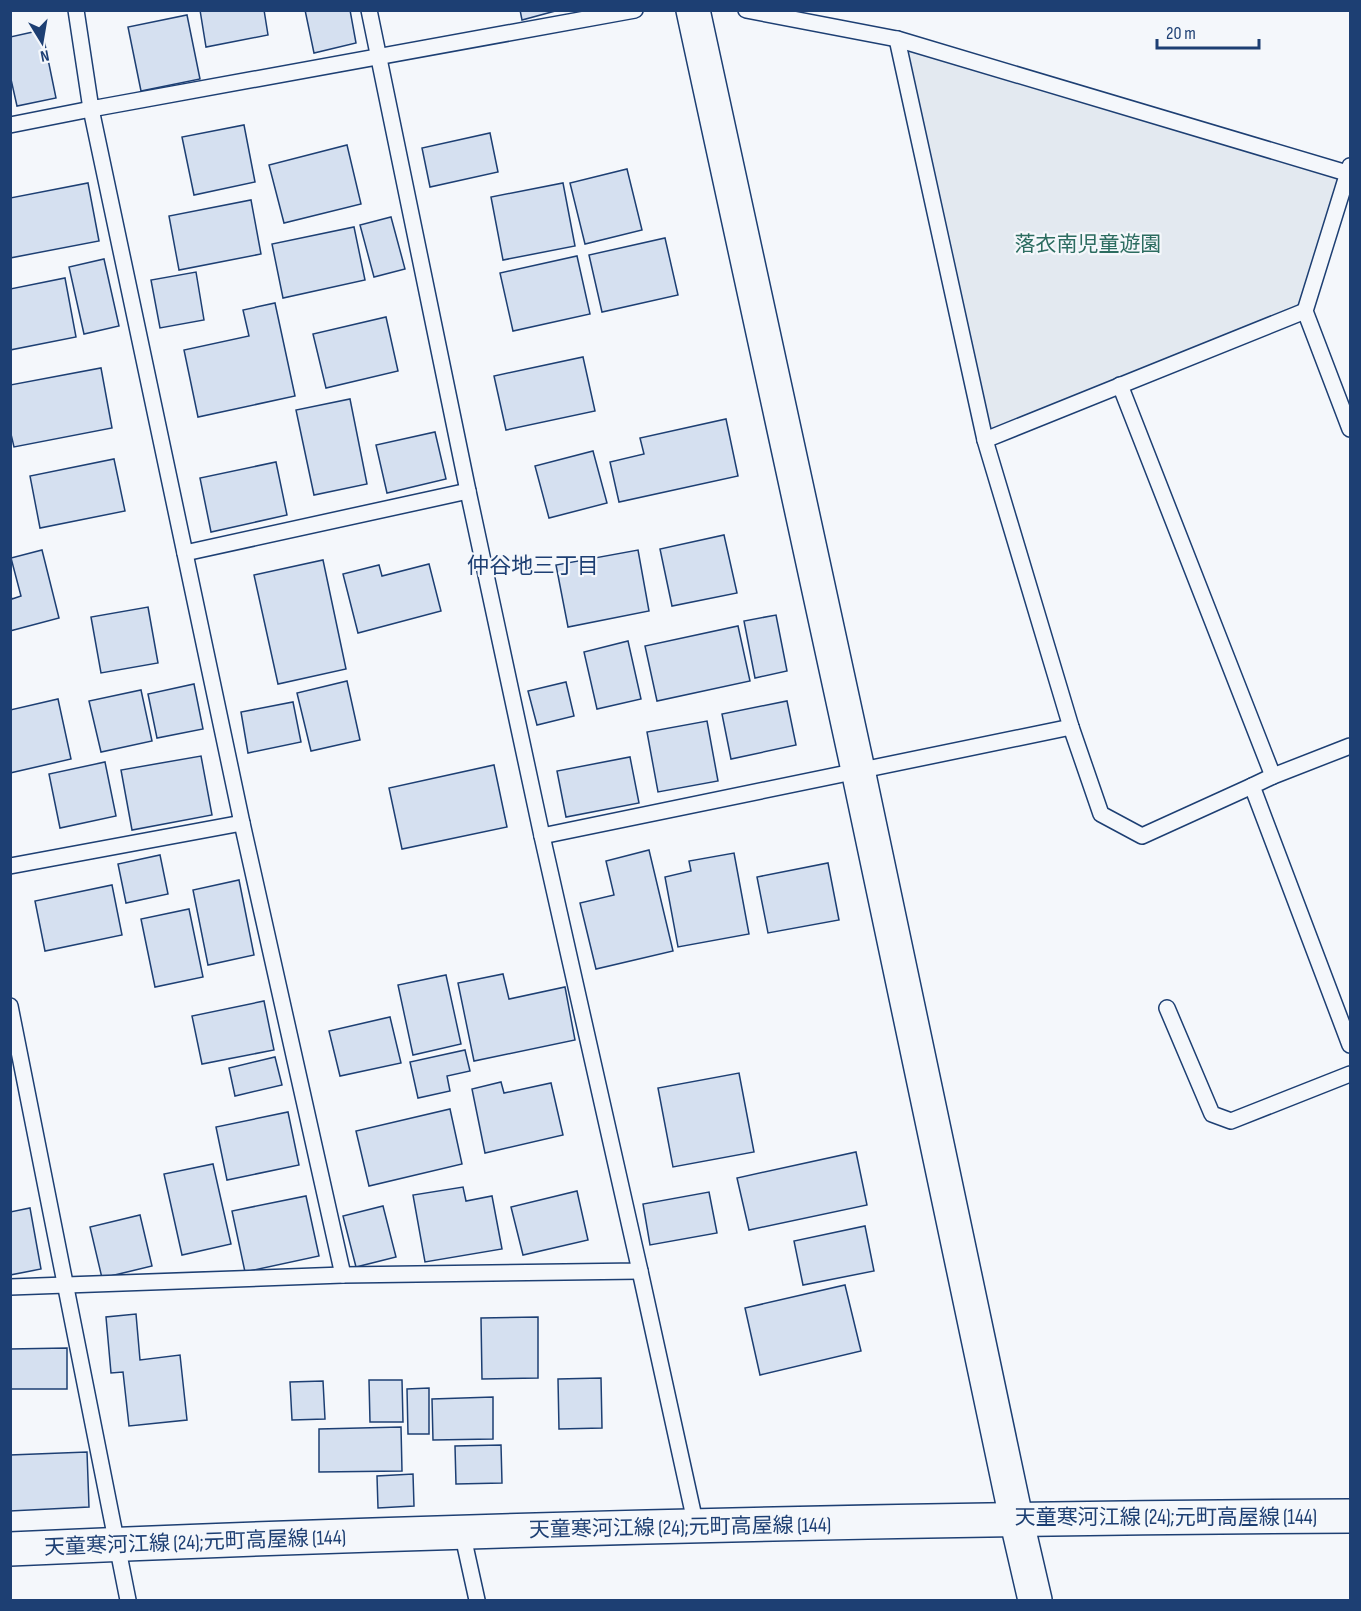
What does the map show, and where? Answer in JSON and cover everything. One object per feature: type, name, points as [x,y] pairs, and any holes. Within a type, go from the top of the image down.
[{"type":"street","points":[[693,10],[1035,1600]]},
{"type":"street","name":"天童寒河江線 (24);元町高屋線 (144)","points":[[10,1549],[462,1532],[1016,1518],[1350,1516]]},
{"type":"lane","points":[[76,10],[91,109],[242,823],[343,1275]]},
{"type":"lane","points":[[369,10],[381,58],[468,490],[542,836],[696,1526]]},
{"type":"lane","points":[[10,125],[635,10]]},
{"type":"lane","points":[[746,10],[897,39],[1350,171],[1305,311],[1350,429]]},
{"type":"lane","points":[[897,39],[985,440],[1071,727],[1101,814],[1142,836],[1273,776],[1350,746]]},
{"type":"lane","points":[[985,440],[1305,311]]},
{"type":"lane","points":[[1120,385],[1273,776]]},
{"type":"lane","points":[[185,553],[468,490]]},
{"type":"lane","points":[[542,836],[1071,727]]},
{"type":"lane","points":[[1252,786],[1350,1045]]},
{"type":"lane","points":[[10,866],[242,823]]},
{"type":"lane","points":[[10,1005],[128,1600]]},
{"type":"lane","points":[[1167,1008],[1212,1114],[1231,1121],[1350,1074]]},
{"type":"lane","points":[[10,1287],[343,1275],[640,1271]]},
{"type":"lane","points":[[462,1532],[477,1600]]},
{"type":"green space","name":"落衣南児童遊園","points":[[897,39],[1348,173],[1305,311],[985,440]]},
{"type":"building","points":[[200,10],[264,10],[268,35],[206,47]]},
{"type":"building","points":[[305,10],[350,10],[356,43],[314,53]]},
{"type":"building","points":[[520,10],[559,10],[522,20]]},
{"type":"building","points":[[187,15],[200,79],[141,91],[128,27]]},
{"type":"building","points":[[42,30],[56,98],[17,106],[10,75],[10,37]]},
{"type":"building","points":[[244,125],[255,182],[194,195],[182,137]]},
{"type":"building","points":[[490,133],[498,172],[430,187],[422,148]]},
{"type":"building","points":[[347,145],[361,204],[284,223],[269,165]]},
{"type":"building","points":[[627,169],[642,230],[585,244],[570,183]]},
{"type":"building","points":[[88,183],[99,241],[10,258],[10,198]]},
{"type":"building","points":[[563,183],[575,246],[503,260],[491,197]]},
{"type":"building","points":[[251,200],[261,254],[179,270],[169,216]]},
{"type":"building","points":[[391,217],[405,269],[374,277],[360,225]]},
{"type":"building","points":[[354,227],[365,280],[283,298],[272,244]]},
{"type":"building","points":[[665,238],[678,295],[602,312],[589,255]]},
{"type":"building","points":[[577,256],[590,314],[513,331],[500,273]]},
{"type":"building","points":[[104,259],[119,326],[84,334],[69,267]]},
{"type":"building","points":[[196,272],[204,320],[160,328],[151,280]]},
{"type":"building","points":[[65,278],[76,337],[10,350],[10,289]]},
{"type":"building","points":[[275,303],[295,396],[198,417],[184,350],[249,336],[243,310]]},
{"type":"building","points":[[386,317],[398,371],[326,388],[313,334]]},
{"type":"building","points":[[583,357],[595,411],[506,430],[494,376]]},
{"type":"building","points":[[101,368],[112,428],[14,447],[10,430],[10,385]]},
{"type":"building","points":[[350,399],[367,484],[314,495],[296,410]]},
{"type":"building","points":[[726,419],[738,476],[619,502],[610,462],[644,454],[640,438]]},
{"type":"building","points":[[435,432],[446,479],[387,493],[376,445]]},
{"type":"building","points":[[593,451],[607,503],[549,518],[535,466]]},
{"type":"building","points":[[114,459],[125,511],[40,528],[30,476]]},
{"type":"building","points":[[276,462],[287,515],[211,532],[200,478]]},
{"type":"building","points":[[724,535],[737,593],[672,606],[660,549]]},
{"type":"building","points":[[42,550],[59,618],[10,631],[10,594],[12,599],[21,596],[11,558]]},
{"type":"building","points":[[638,550],[649,611],[568,627],[556,565]]},
{"type":"building","points":[[323,560],[346,669],[278,684],[254,575]]},
{"type":"building","points":[[429,564],[441,611],[358,633],[343,574],[379,565],[382,576]]},
{"type":"building","points":[[148,607],[158,663],[101,673],[91,617]]},
{"type":"building","points":[[776,615],[787,671],[755,678],[744,621]]},
{"type":"building","points":[[738,626],[750,681],[657,701],[645,646]]},
{"type":"building","points":[[628,641],[641,699],[597,709],[584,652]]},
{"type":"building","points":[[347,681],[360,740],[311,751],[297,693]]},
{"type":"building","points":[[566,682],[574,716],[537,725],[528,691]]},
{"type":"building","points":[[194,684],[203,729],[157,738],[148,694]]},
{"type":"building","points":[[141,690],[152,741],[101,752],[89,701]]},
{"type":"building","points":[[58,699],[71,759],[10,773],[10,710]]},
{"type":"building","points":[[787,701],[796,745],[731,759],[722,714]]},
{"type":"building","points":[[293,702],[301,742],[248,753],[241,712]]},
{"type":"building","points":[[707,721],[718,781],[658,792],[647,732]]},
{"type":"building","points":[[201,756],[212,815],[132,830],[121,770]]},
{"type":"building","points":[[630,757],[639,803],[566,817],[557,771]]},
{"type":"building","points":[[105,762],[116,816],[60,828],[49,774]]},
{"type":"building","points":[[494,765],[507,827],[402,849],[389,788]]},
{"type":"building","points":[[649,850],[673,951],[596,969],[580,903],[614,895],[606,861]]},
{"type":"building","points":[[734,853],[749,934],[678,947],[665,877],[691,871],[689,861]]},
{"type":"building","points":[[160,855],[168,894],[126,903],[118,864]]},
{"type":"building","points":[[828,863],[839,920],[768,933],[757,877]]},
{"type":"building","points":[[239,880],[254,955],[208,965],[193,890]]},
{"type":"building","points":[[112,885],[122,935],[45,951],[35,901]]},
{"type":"building","points":[[189,909],[203,977],[155,987],[141,919]]},
{"type":"building","points":[[503,974],[509,999],[565,987],[575,1040],[474,1061],[458,983]]},
{"type":"building","points":[[446,975],[461,1044],[413,1055],[398,985]]},
{"type":"building","points":[[264,1001],[274,1050],[202,1064],[192,1016]]},
{"type":"building","points":[[390,1017],[401,1063],[340,1076],[329,1031]]},
{"type":"building","points":[[465,1050],[470,1071],[447,1076],[450,1091],[418,1098],[410,1062]]},
{"type":"building","points":[[275,1057],[282,1085],[235,1096],[229,1068]]},
{"type":"building","points":[[739,1073],[754,1152],[673,1167],[658,1088]]},
{"type":"building","points":[[501,1082],[504,1093],[551,1083],[563,1135],[485,1153],[472,1089]]},
{"type":"building","points":[[450,1109],[462,1164],[369,1186],[356,1131]]},
{"type":"building","points":[[288,1112],[299,1165],[227,1180],[216,1127]]},
{"type":"building","points":[[856,1152],[867,1205],[749,1230],[737,1178]]},
{"type":"building","points":[[213,1164],[231,1244],[182,1255],[164,1174]]},
{"type":"building","points":[[463,1187],[466,1201],[492,1196],[502,1249],[425,1262],[413,1195]]},
{"type":"building","points":[[577,1191],[588,1240],[523,1255],[511,1207]]},
{"type":"building","points":[[709,1192],[717,1233],[650,1245],[643,1204]]},
{"type":"building","points":[[306,1196],[319,1256],[245,1272],[232,1211]]},
{"type":"building","points":[[383,1206],[396,1257],[356,1267],[343,1216]]},
{"type":"building","points":[[30,1208],[41,1269],[10,1275],[10,1212]]},
{"type":"building","points":[[140,1215],[152,1266],[102,1278],[90,1227]]},
{"type":"building","points":[[865,1226],[874,1271],[803,1285],[794,1241]]},
{"type":"building","points":[[845,1285],[861,1351],[760,1375],[745,1308]]},
{"type":"building","points":[[136,1314],[140,1360],[180,1355],[187,1420],[129,1426],[123,1372],[111,1373],[106,1317]]},
{"type":"building","points":[[538,1317],[538,1378],[482,1379],[481,1318]]},
{"type":"building","points":[[67,1348],[67,1389],[10,1389],[10,1349]]},
{"type":"building","points":[[601,1378],[602,1428],[559,1429],[558,1379]]},
{"type":"building","points":[[369,1380],[402,1380],[403,1422],[370,1422]]},
{"type":"building","points":[[323,1381],[325,1419],[292,1420],[290,1382]]},
{"type":"building","points":[[429,1388],[429,1434],[408,1434],[407,1389]]},
{"type":"building","points":[[493,1397],[493,1439],[433,1440],[432,1399]]},
{"type":"building","points":[[401,1427],[402,1471],[319,1472],[319,1429]]},
{"type":"building","points":[[501,1445],[502,1483],[456,1484],[455,1446]]},
{"type":"building","points":[[87,1452],[89,1507],[10,1511],[10,1455]]},
{"type":"building","points":[[413,1474],[414,1506],[378,1508],[377,1476]]},
{"type":"district","name":"仲谷地三丁目","points":[[533,565]]}]
